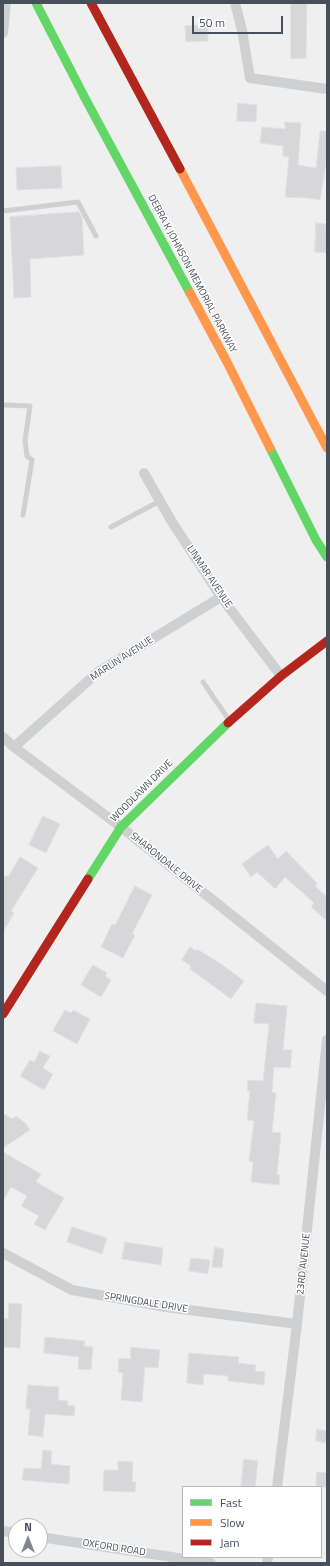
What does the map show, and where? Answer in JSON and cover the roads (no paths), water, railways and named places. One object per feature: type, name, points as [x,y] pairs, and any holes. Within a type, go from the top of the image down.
[{"type":"main road","name":"DEBRA K JOHNSON MEMORIAL PARKWAY","points":[[36,3],[86,100],[227,362],[316,540],[327,557]]},
{"type":"main road","points":[[91,3],[327,448]]},
{"type":"main road","name":"WOODLAWN DRIVE","points":[[3,1014],[121,827],[230,721],[281,676],[327,641]]},
{"type":"street","points":[[3,32],[6,3]]},
{"type":"street","points":[[235,3],[242,30],[250,78],[327,89]]},
{"type":"street","name":"LINMAR AVENUE","points":[[144,473],[221,597],[281,676]]},
{"type":"street","name":"MARLIN AVENUE","points":[[14,748],[98,672],[221,597]]},
{"type":"street","name":"SHARONDALE DRIVE","points":[[3,737],[14,748],[121,827],[327,991]]},
{"type":"street","name":"23RD AVENUE","points":[[277,1486],[297,1324],[327,1040]]},
{"type":"street","name":"SPRINGDALE DRIVE","points":[[3,1253],[72,1290],[166,1307],[297,1324]]},
{"type":"street","name":"OXFORD ROAD","points":[[48,1538],[211,1563]]},
{"type":"lane","points":[[3,211],[78,202],[96,236]]},
{"type":"lane","points":[[3,405],[30,406],[25,440],[27,456],[32,460],[23,515]]},
{"type":"lane","points":[[111,527],[160,500]]},
{"type":"lane","points":[[203,682],[230,721]]}]
